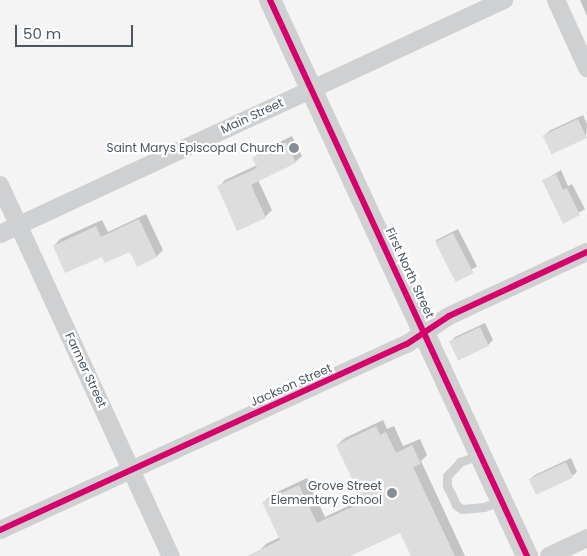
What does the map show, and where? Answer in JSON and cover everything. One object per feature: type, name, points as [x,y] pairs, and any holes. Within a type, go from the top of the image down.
[{"type":"street","name":"First North Street","points":[[270,0],[528,556]]},
{"type":"street","name":"Main Street","points":[[0,234],[504,0]]},
{"type":"street","points":[[556,0],[583,47],[587,68]]},
{"type":"street","name":"Farmer Street","points":[[0,185],[171,556]]},
{"type":"street","name":"Jackson Street","points":[[0,530],[407,344],[449,316],[587,252]]},
{"type":"street","points":[[549,556],[587,538]]},
{"type":"lane","points":[[481,454],[460,462],[452,469],[447,476],[447,486],[456,505],[462,509],[484,508],[502,500]]},
{"type":"building","points":[[578,119],[587,138],[552,155],[543,135]]},
{"type":"building","points":[[286,142],[296,163],[251,185],[266,218],[237,231],[217,186],[257,168],[252,158]]},
{"type":"building","points":[[556,174],[563,190],[567,188],[580,215],[563,224],[542,180]]},
{"type":"building","points":[[139,219],[157,257],[137,267],[130,252],[105,263],[102,257],[65,273],[53,246],[96,226],[101,237]]},
{"type":"building","points":[[453,233],[473,273],[456,282],[435,242]]},
{"type":"building","points":[[480,327],[489,346],[458,360],[449,341]]},
{"type":"building","name":"Grove Street Elementary School","points":[[376,426],[380,435],[386,432],[396,453],[412,445],[421,464],[413,467],[455,556],[411,556],[400,533],[350,556],[247,556],[280,540],[262,502],[299,485],[317,523],[363,502],[336,445]]},
{"type":"building","points":[[566,462],[573,477],[536,495],[529,479]]},
{"type":"cycle path","points":[[270,0],[527,556]]},
{"type":"cycle path","points":[[0,530],[407,344],[449,316],[587,252]]},
{"type":"place","name":"Saint Marys Episcopal Church","points":[[294,148]]},
{"type":"place","name":"Grove Street Elementary School","points":[[392,493]]}]
